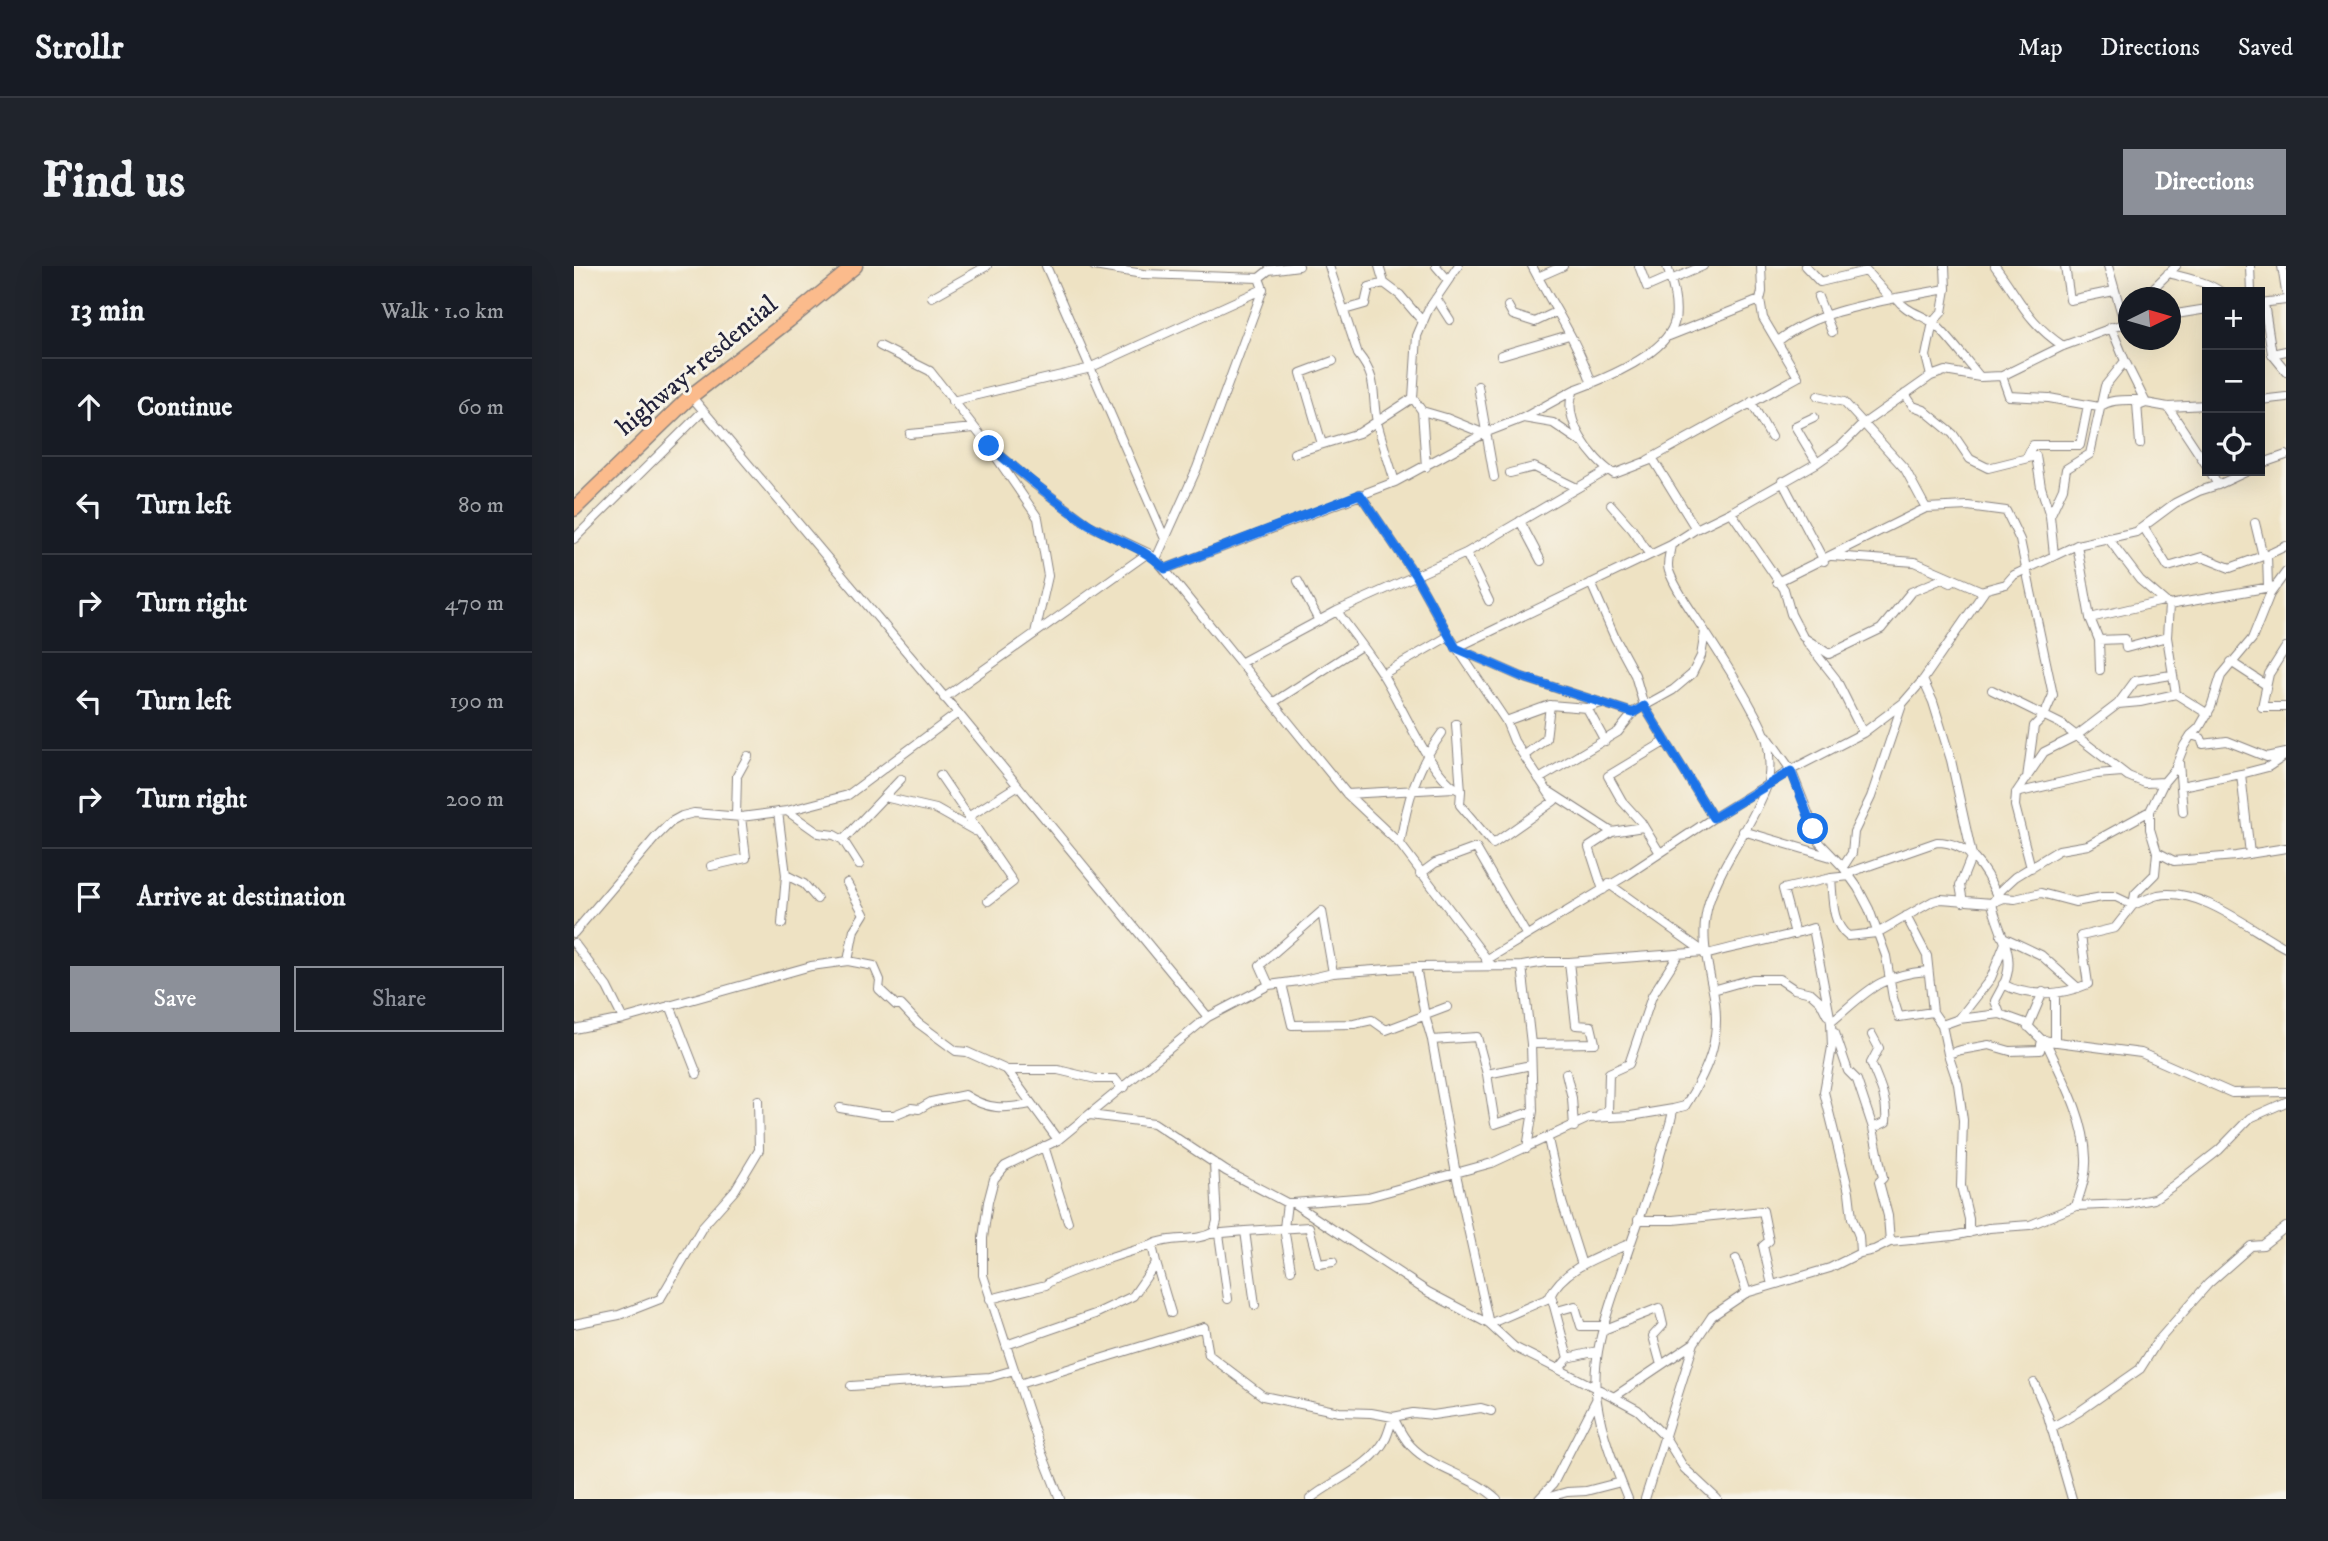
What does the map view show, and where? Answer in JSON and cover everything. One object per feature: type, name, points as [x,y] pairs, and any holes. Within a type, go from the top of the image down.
[{"type":"highway","name":"highway+resdential","points":[[574,509],[691,396],[855,266]]},
{"type":"street","points":[[932,297],[987,266]]},
{"type":"street","points":[[1046,266],[1165,539]]},
{"type":"street","points":[[1094,266],[1143,274],[1259,278],[1269,270],[1299,266]]},
{"type":"street","points":[[1329,266],[1358,354],[1367,365],[1374,383],[1377,420],[1395,482]]},
{"type":"street","points":[[1379,266],[1384,283],[1400,295],[1423,322]]},
{"type":"street","points":[[1436,266],[1448,280]]},
{"type":"street","points":[[1426,467],[1422,411],[1413,398],[1417,336],[1436,298],[1458,266]]},
{"type":"street","points":[[1532,266],[1584,358],[1592,384]]},
{"type":"street","points":[[1538,277],[1563,266]]},
{"type":"street","points":[[1639,266],[1647,287],[1703,266]]},
{"type":"street","points":[[1667,266],[1671,278],[1675,319],[1669,336]]},
{"type":"street","points":[[1643,463],[1798,377],[1762,318],[1761,266]]},
{"type":"street","points":[[1805,266],[1820,282],[1866,271],[1900,304],[1933,323],[1980,377]]},
{"type":"street","points":[[1931,376],[1926,356],[1933,323],[1942,312],[1946,289],[1945,266]]},
{"type":"street","points":[[1996,266],[2038,327],[2063,346]]},
{"type":"street","points":[[2064,266],[2070,300],[2114,291]]},
{"type":"street","points":[[2108,266],[2118,301]]},
{"type":"street","points":[[2250,266],[2251,287]]},
{"type":"street","points":[[2281,266],[2286,292]]},
{"type":"street","points":[[2154,287],[2172,269],[2214,287]]},
{"type":"street","points":[[944,698],[1035,632],[1152,556],[1165,539],[1197,468],[1263,289],[1259,278]]},
{"type":"street","points":[[1344,310],[1366,304],[1369,287],[1384,283]]},
{"type":"street","points":[[952,401],[1090,368],[1263,289]]},
{"type":"street","points":[[1778,341],[1797,326],[1824,317],[1894,298],[1946,289]]},
{"type":"street","points":[[1818,297],[1832,332]]},
{"type":"street","points":[[1436,298],[1450,320]]},
{"type":"street","points":[[1165,569],[1395,482],[1486,433],[1523,418],[1651,353],[1669,336],[1760,300]]},
{"type":"street","points":[[2265,302],[2286,300]]},
{"type":"street","points":[[1508,306],[1513,315],[1535,322],[1556,312]]},
{"type":"street","points":[[2181,313],[2202,310]]},
{"type":"street","points":[[2265,321],[2272,354],[2286,371]]},
{"type":"street","points":[[1456,648],[1671,545],[1817,463],[1841,446],[1863,424],[1931,376],[1945,371],[1980,377],[2003,376],[2063,346],[2118,325]]},
{"type":"street","points":[[2111,327],[2146,403]]},
{"type":"street","points":[[1501,355],[1569,335]]},
{"type":"street","points":[[880,346],[930,371],[989,446],[1038,518],[1048,576],[1035,632]]},
{"type":"street","points":[[2272,354],[2286,351]]},
{"type":"street","points":[[2050,516],[2063,488],[2066,469],[2090,454],[2105,386],[2125,360]]},
{"type":"street","points":[[1322,444],[1301,373],[1333,361]]},
{"type":"street","points":[[2003,376],[2009,396],[2049,398],[2099,407],[2109,401],[2137,400]]},
{"type":"street","points":[[1478,386],[1494,477]]},
{"type":"street","points":[[1574,390],[1570,405],[1583,444]]},
{"type":"street","points":[[1905,394],[1913,405],[1924,410],[1953,434],[1970,458],[1988,468],[2036,456],[2040,487],[2050,516],[2054,555]]},
{"type":"street","points":[[691,396],[958,713],[1208,1017]]},
{"type":"street","points":[[1818,396],[1844,402],[1905,469],[1926,508]]},
{"type":"street","points":[[2265,399],[2286,397]]},
{"type":"street","points":[[1294,453],[1359,433],[1413,398]]},
{"type":"street","points":[[2137,400],[2138,406],[2146,403],[2168,407],[2202,405]]},
{"type":"street","points":[[2137,400],[2140,444]]},
{"type":"street","points":[[1751,402],[1771,437]]},
{"type":"street","points":[[2027,457],[2033,445],[2080,445],[2088,405]]},
{"type":"street","points":[[2168,407],[2202,458]]},
{"type":"street","points":[[574,539],[703,411]]},
{"type":"street","points":[[1422,411],[1486,433]]},
{"type":"street","points":[[1814,417],[1795,426],[1817,463]]},
{"type":"street","points":[[1523,418],[1553,423],[1583,444],[1614,474],[1653,459],[1696,529]]},
{"type":"street","points":[[911,434],[974,428]]},
{"type":"street","points":[[989,446],[1089,525],[1152,556],[1165,569],[1347,794],[1399,844],[1489,963]]},
{"type":"street","points":[[2265,462],[2286,455]]},
{"type":"street","points":[[1510,473],[1534,467],[1577,488]]},
{"type":"street","points":[[1242,662],[1337,611],[1466,553],[1608,470]]},
{"type":"street","points":[[2213,476],[2218,485]]},
{"type":"street","points":[[1803,637],[1829,654],[1881,629],[1911,592],[1942,579],[1967,590],[1984,592],[2006,584],[2014,575],[2077,545],[2136,532],[2175,503],[2237,476]]},
{"type":"street","points":[[1782,481],[1828,558]]},
{"type":"street","points":[[1360,494],[1415,575],[1456,648],[1506,721],[1514,741],[1554,801],[1493,844],[1460,805],[1457,790],[1456,724]]},
{"type":"street","points":[[1611,505],[1650,555]]},
{"type":"street","points":[[1777,582],[1926,508],[1968,506],[2006,511],[2020,540],[2053,695],[2044,716],[2034,726],[2027,778]]},
{"type":"street","points":[[1731,512],[1784,589],[1791,614],[1803,637],[1836,679],[1863,733]]},
{"type":"street","points":[[1520,521],[1541,561]]},
{"type":"street","points":[[2003,984],[2014,990],[2055,994],[2088,984],[2081,936],[2115,928],[2133,905],[2135,894],[2155,874],[2157,852],[2150,829],[2150,811],[2164,782],[2175,769],[2184,746],[2208,714],[2221,676],[2252,639],[2270,594],[2272,586],[2255,523]]},
{"type":"street","points":[[2144,528],[2168,567],[2202,556],[2230,568],[2286,546]]},
{"type":"street","points":[[2108,538],[2140,580],[2166,603],[2171,675],[2176,694],[2208,714]]},
{"type":"street","points":[[1671,545],[1667,569],[1740,686],[1765,734],[1791,771],[1816,836],[1847,872],[1869,909],[1886,956],[1899,1017],[1933,1012]]},
{"type":"street","points":[[2077,545],[2090,618],[2099,640],[2100,670]]},
{"type":"street","points":[[1466,553],[1489,601]]},
{"type":"street","points":[[1828,558],[1915,562],[1984,592]]},
{"type":"street","points":[[2090,618],[2272,586],[2286,572]]},
{"type":"street","points":[[1298,581],[1319,621]]},
{"type":"street","points":[[1591,583],[1635,675],[1644,706],[1713,818]]},
{"type":"street","points":[[1489,963],[1526,934],[1627,876],[1713,818],[1791,771],[1863,733],[1903,703],[1923,680],[1984,592]]},
{"type":"street","points":[[1337,611],[1383,674],[1428,757],[1457,790]]},
{"type":"street","points":[[1539,779],[1605,741],[1618,732],[1633,713],[1673,690],[1692,674],[1701,656],[1705,632]]},
{"type":"street","points":[[1383,674],[1449,636]]},
{"type":"street","points":[[2099,640],[2125,639],[2126,648],[2167,637]]},
{"type":"street","points":[[1274,702],[1361,646]]},
{"type":"street","points":[[2286,647],[2269,674],[2262,708],[2286,707]]},
{"type":"street","points":[[1456,648],[1522,677],[1633,713]]},
{"type":"street","points":[[2231,662],[2266,685]]},
{"type":"street","points":[[2031,868],[2015,806],[2016,793],[2044,752],[2076,736],[2118,704],[2135,681],[2171,675]]},
{"type":"street","points":[[1923,680],[1933,702],[1951,760],[1972,855],[1960,886],[1963,902]]},
{"type":"street","points":[[1992,690],[2061,723],[2122,772],[2145,783],[2164,782]]},
{"type":"street","points":[[2118,704],[2176,694]]},
{"type":"street","points":[[1506,721],[1550,705],[1587,709],[1601,702]]},
{"type":"street","points":[[1847,872],[1854,832],[1871,797],[1903,703]]},
{"type":"street","points":[[1525,755],[1546,739],[1550,705]]},
{"type":"street","points":[[1587,709],[1605,741]]},
{"type":"street","points":[[574,933],[628,868],[671,822],[694,813],[738,816],[782,811],[848,795],[958,713]]},
{"type":"street","points":[[1399,844],[1411,789],[1443,733]]},
{"type":"street","points":[[1589,1118],[1631,1116],[1685,1106],[1711,1059],[1715,1023],[1713,990],[1704,954],[1704,927],[1709,902],[1768,786],[1769,758],[1765,734]]},
{"type":"street","points":[[2191,735],[2201,738],[2203,744],[2227,741],[2267,757],[2286,754]]},
{"type":"street","points":[[1660,853],[1622,801],[1608,776],[1666,741]]},
{"type":"street","points":[[2181,786],[2268,767],[2286,754]]},
{"type":"street","points":[[710,866],[746,858],[738,816],[737,776],[748,756]]},
{"type":"street","points":[[2179,760],[2183,812]]},
{"type":"street","points":[[2016,793],[2097,774],[2122,772]]},
{"type":"street","points":[[2241,774],[2250,853]]},
{"type":"street","points":[[940,775],[1013,882],[988,901]]},
{"type":"street","points":[[843,840],[901,779]]},
{"type":"street","points":[[968,817],[1017,786]]},
{"type":"street","points":[[1545,788],[1612,832]]},
{"type":"street","points":[[1347,794],[1411,789],[1457,790]]},
{"type":"street","points":[[884,797],[936,809],[980,834]]},
{"type":"street","points":[[782,811],[818,833],[834,835],[843,840],[859,865]]},
{"type":"street","points":[[782,811],[786,875],[782,924]]},
{"type":"street","points":[[1995,899],[2015,877],[2059,850],[2088,845],[2150,811]]},
{"type":"street","points":[[1643,827],[1612,832],[1589,847],[1606,887],[1704,954]]},
{"type":"street","points":[[1743,831],[1835,858]]},
{"type":"street","points":[[1795,934],[1783,889],[1832,877],[1937,842],[1948,842],[1972,855],[1987,873],[1995,899],[2008,962],[2008,975],[1995,1001],[2000,1014]]},
{"type":"street","points":[[1420,874],[1435,863],[1476,848],[1526,934]]},
{"type":"street","points":[[2157,852],[2174,861],[2286,848]]},
{"type":"street","points":[[786,875],[804,884],[817,899]]},
{"type":"street","points":[[1832,877],[1835,914],[1843,933],[1848,936],[1877,933],[1941,899],[1963,902],[2015,899],[2041,893],[2075,902],[2116,897],[2133,905],[2158,895],[2185,896],[2233,915],[2286,948]]},
{"type":"street","points":[[847,883],[864,914],[854,930],[848,961]]},
{"type":"street","points":[[1269,985],[1260,965],[1322,911],[1332,973]]},
{"type":"street","points":[[1906,916],[1927,956],[1933,1012],[1942,1025],[1958,1084],[1963,1120],[1961,1179],[1969,1233]]},
{"type":"street","points":[[1059,1499],[983,1275],[982,1238],[994,1179],[1005,1166],[1058,1140],[1208,1017],[1269,985],[1332,973],[1416,967],[1489,963],[1522,966],[1546,962],[1704,954],[1813,928],[1831,1022],[1848,1071],[1857,1080],[1873,1128],[1883,1178],[1879,1182],[1888,1216],[1890,1242]]},
{"type":"street","points":[[2003,940],[2041,955],[2078,988]]},
{"type":"street","points":[[1959,1019],[1991,978],[2003,940]]},
{"type":"street","points":[[574,943],[607,987],[623,1019]]},
{"type":"street","points":[[1290,1203],[1368,1197],[1456,1174],[1527,1148],[1589,1118],[1608,1112],[1609,1073],[1629,1065],[1652,996],[1678,955]]},
{"type":"street","points":[[574,1029],[623,1019],[811,966],[848,961],[874,966],[880,980],[879,989],[896,1005],[901,1005],[918,1023],[956,1051],[967,1052],[1007,1070],[1058,1140]]},
{"type":"street","points":[[1531,1044],[1595,1043],[1591,1026],[1576,1024],[1569,962]]},
{"type":"street","points":[[1522,966],[1531,1044],[1534,1111],[1527,1148]]},
{"type":"street","points":[[1416,967],[1456,1174],[1489,1324]]},
{"type":"street","points":[[1831,1022],[1862,994],[1889,978],[1927,971]]},
{"type":"street","points":[[1713,990],[1752,979],[1779,979],[1794,989],[1811,993],[1820,1001],[1831,1022],[1832,1047],[1824,1092],[1849,1192],[1852,1218],[1859,1236],[1860,1253]]},
{"type":"street","points":[[1282,984],[1292,1026],[1354,1024],[1372,1020],[1386,1030],[1447,1007]]},
{"type":"street","points":[[2028,1027],[2043,992]]},
{"type":"street","points":[[2055,994],[2055,1042]]},
{"type":"street","points":[[670,1005],[696,1074]]},
{"type":"street","points":[[1942,1025],[1959,1019],[2000,1014],[2028,1027],[2043,1040],[2071,1098],[2083,1134],[2086,1159],[2084,1181],[2076,1206]]},
{"type":"street","points":[[1872,1035],[1879,1048],[1871,1063],[1883,1091],[1887,1111],[1886,1122],[1873,1128]]},
{"type":"street","points":[[1432,1040],[1476,1037],[1487,1074],[1495,1124],[1534,1111]]},
{"type":"street","points":[[2043,1040],[2141,1053],[2232,1093],[2286,1092]]},
{"type":"street","points":[[1948,1054],[1989,1045],[2010,1051],[2040,1050],[2043,1040]]},
{"type":"street","points":[[1487,1074],[1531,1065]]},
{"type":"street","points":[[1007,1070],[1058,1070],[1096,1079],[1115,1079],[1125,1087]]},
{"type":"street","points":[[1566,1073],[1572,1098],[1574,1127]]},
{"type":"street","points":[[840,1108],[894,1115],[911,1108],[919,1109],[931,1102],[965,1095],[980,1105],[1009,1108],[1030,1104]]},
{"type":"street","points":[[574,1324],[619,1315],[660,1299],[704,1226],[735,1190],[759,1150],[758,1100]]},
{"type":"street","points":[[1645,1499],[1693,1343],[1713,1315],[1747,1293],[1830,1268],[1890,1242],[2030,1225],[2076,1206],[2127,1204],[2154,1199],[2219,1150],[2250,1118],[2286,1102]]},
{"type":"street","points":[[1628,1499],[1604,1435],[1596,1401],[1597,1351],[1658,1165],[1662,1145],[1672,1125],[1673,1109]]},
{"type":"street","points":[[1090,1115],[1154,1123],[1214,1163],[1290,1203],[1429,1292],[1489,1324],[1514,1347],[1638,1410],[1665,1437],[1684,1468],[1717,1499]]},
{"type":"street","points":[[1548,1139],[1562,1202],[1582,1265]]},
{"type":"street","points":[[1044,1146],[1068,1222]]},
{"type":"street","points":[[1214,1163],[1217,1221],[1214,1232],[1228,1299]]},
{"type":"street","points":[[1290,1203],[1284,1228],[1292,1270]]},
{"type":"street","points":[[1638,1220],[1673,1220],[1763,1211],[1769,1241],[1763,1246],[1772,1285]]},
{"type":"street","points":[[990,1299],[1046,1285],[1050,1280],[1066,1273],[1164,1239],[1309,1227],[1319,1264],[1334,1262]]},
{"type":"street","points":[[2051,1428],[2140,1369],[2157,1342],[2208,1284],[2251,1246],[2263,1245],[2286,1227]]},
{"type":"street","points":[[1245,1231],[1255,1306]]},
{"type":"street","points":[[1489,1324],[1549,1298],[1555,1285],[1582,1265],[1631,1243]]},
{"type":"street","points":[[1152,1245],[1171,1313]]},
{"type":"street","points":[[1736,1259],[1747,1293]]},
{"type":"street","points":[[1006,1345],[1095,1314],[1133,1296],[1156,1263]]},
{"type":"street","points":[[1551,1295],[1569,1358]]},
{"type":"street","points":[[1557,1311],[1575,1306],[1581,1326],[1604,1328],[1659,1308],[1663,1325],[1653,1336],[1661,1365]]},
{"type":"street","points":[[1019,1384],[1204,1327],[1209,1355],[1263,1396],[1339,1412],[1393,1417],[1481,1408],[1491,1411]]},
{"type":"street","points":[[1614,1397],[1693,1343]]},
{"type":"street","points":[[1559,1369],[1569,1358],[1597,1351]]},
{"type":"street","points":[[851,1386],[990,1377],[1014,1370]]},
{"type":"street","points":[[2034,1383],[2051,1428],[2072,1499]]},
{"type":"street","points":[[1540,1499],[1553,1484],[1596,1401]]},
{"type":"street","points":[[1310,1499],[1322,1489],[1355,1471],[1374,1453],[1385,1440],[1393,1417]]},
{"type":"street","points":[[1393,1417],[1411,1446],[1430,1461],[1473,1480],[1497,1499]]},
{"type":"street","points":[[1540,1499],[1621,1482]]},
{"type":"route","points":[[989,446],[1089,525],[1148,553],[1165,569],[1360,494],[1415,575],[1456,648],[1522,677],[1633,713],[1644,706],[1713,818],[1791,771],[1813,829]]}]
